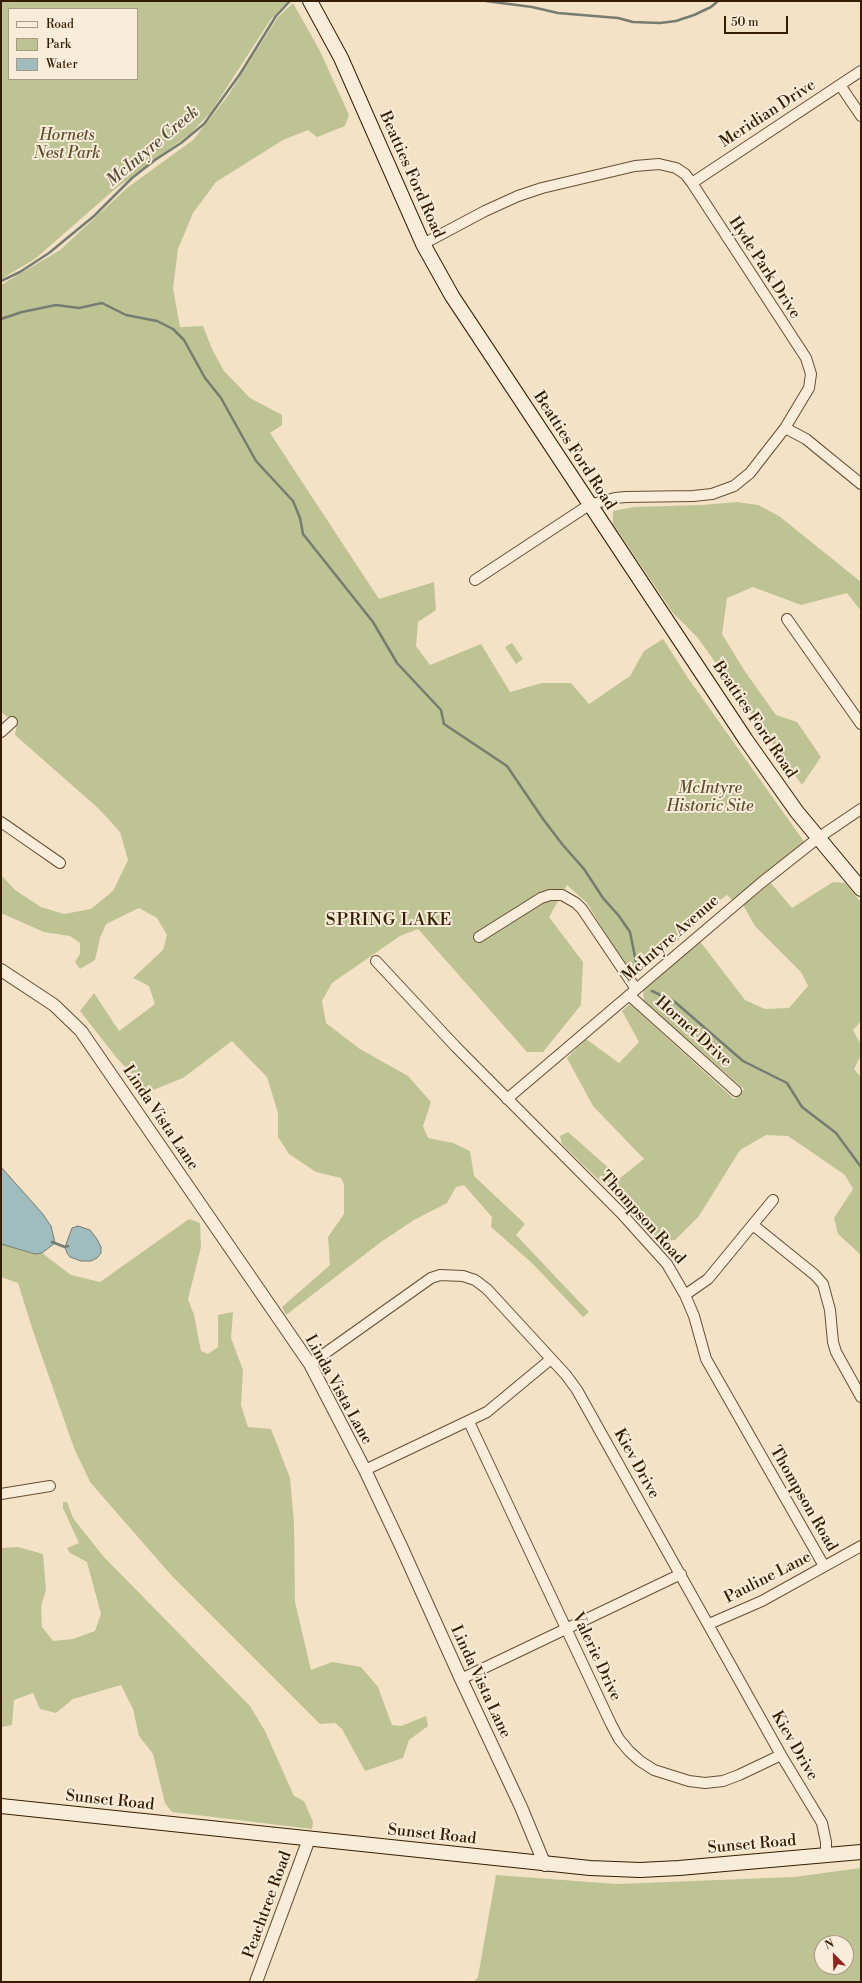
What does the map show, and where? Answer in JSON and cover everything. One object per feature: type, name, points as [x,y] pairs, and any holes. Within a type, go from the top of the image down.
[{"type":"main road","name":"Beatties Ford Road","points":[[310,1],[341,58],[423,244],[464,315],[750,746],[818,838],[861,889]]},
{"type":"main road","name":"Sunset Road","points":[[1,1806],[545,1865],[640,1870],[861,1852]]},
{"type":"street","name":"Meridian Drive","points":[[692,183],[861,71]]},
{"type":"street","points":[[840,85],[861,116]]},
{"type":"street","name":"Hyde Park Drive","points":[[423,244],[518,196],[572,180],[635,166],[659,164],[676,168],[685,174],[692,183],[806,358],[810,368],[811,380],[809,388],[785,428],[750,473],[734,486],[722,492],[693,496],[615,498],[589,505],[475,580]]},
{"type":"street","points":[[785,428],[806,439],[861,484]]},
{"type":"street","points":[[787,619],[861,724]]},
{"type":"street","points":[[1,732],[12,722]]},
{"type":"street","name":"McIntyre Avenue","points":[[507,1099],[737,902],[818,838],[861,808]]},
{"type":"street","points":[[1,822],[60,863]]},
{"type":"street","name":"Hornet Drive","points":[[479,937],[541,898],[550,894],[562,895],[576,903],[582,909],[633,992],[736,1091]]},
{"type":"street","name":"Thompson Road","points":[[376,961],[456,1047],[646,1240],[666,1264],[685,1295],[694,1316],[706,1359],[824,1566]]},
{"type":"street","name":"Linda Vista Lane","points":[[1,970],[54,1005],[80,1031],[310,1364],[365,1470],[401,1546],[460,1678],[521,1807],[545,1865]]},
{"type":"street","points":[[685,1295],[708,1279],[773,1200]]},
{"type":"street","points":[[753,1225],[816,1274],[823,1284],[828,1299],[833,1342],[836,1352],[861,1397]]},
{"type":"street","name":"Kiev Drive","points":[[310,1364],[421,1284],[440,1275],[452,1275],[475,1280],[487,1289],[551,1359],[577,1390],[782,1755],[822,1823],[826,1842],[826,1856]]},
{"type":"street","points":[[365,1470],[469,1422],[487,1412],[505,1399],[551,1359]]},
{"type":"street","name":"Valerie Drive","points":[[469,1422],[619,1739],[640,1761],[654,1770],[689,1781],[705,1783],[723,1781],[758,1768],[782,1755]]},
{"type":"street","points":[[1,1494],[50,1486]]},
{"type":"street","name":"Pauline Lane","points":[[709,1624],[762,1600],[861,1546]]},
{"type":"street","points":[[460,1678],[681,1574]]},
{"type":"street","name":"Peachtree Road","points":[[256,1982],[309,1839]]},
{"type":"green space","name":"Hornets Nest Park","points":[[1,1],[289,1],[271,19],[211,112],[191,133],[115,189],[35,259],[1,279]]},
{"type":"green space","name":"McIntyre Historic Site","points":[[293,3],[320,51],[349,115],[345,126],[317,137],[308,130],[283,140],[216,182],[193,213],[178,249],[173,288],[180,327],[203,326],[212,349],[224,371],[250,398],[282,415],[282,425],[270,433],[379,599],[434,582],[436,610],[418,622],[416,646],[430,665],[481,644],[510,692],[542,683],[571,683],[589,704],[630,676],[644,651],[663,639],[688,678],[805,843],[732,900],[727,895],[713,905],[691,929],[634,979],[586,902],[567,885],[549,917],[583,962],[581,1005],[543,1052],[527,1052],[418,929],[400,936],[332,983],[322,1001],[326,1023],[360,1049],[408,1076],[431,1102],[423,1126],[428,1138],[453,1143],[470,1151],[474,1176],[525,1224],[516,1235],[589,1312],[583,1317],[533,1264],[491,1227],[492,1217],[464,1185],[456,1187],[447,1203],[414,1220],[381,1242],[286,1315],[282,1307],[330,1265],[328,1237],[344,1214],[344,1184],[341,1178],[316,1172],[289,1154],[278,1137],[278,1113],[267,1077],[232,1041],[183,1078],[148,1092],[116,1057],[80,1011],[94,993],[119,1031],[155,1004],[149,986],[133,978],[163,950],[167,935],[157,918],[139,908],[106,924],[100,938],[95,960],[80,969],[75,962],[80,954],[80,943],[70,936],[44,932],[1,913],[1,875],[15,890],[41,907],[64,914],[91,909],[113,891],[128,860],[120,832],[99,809],[15,735],[17,724],[1,712],[1,285],[60,250],[127,188],[193,140],[227,97],[278,17]]},
{"type":"green space","points":[[737,502],[758,505],[779,516],[861,582],[861,611],[847,593],[801,605],[753,587],[727,598],[722,634],[744,670],[776,715],[797,722],[821,757],[802,785],[698,638],[673,613],[613,524],[613,511],[634,507],[702,505]]},
{"type":"green space","points":[[512,643],[523,659],[516,664],[505,647]]},
{"type":"green space","points":[[833,882],[845,883],[861,902],[861,1021],[853,1030],[861,1045],[861,1055],[854,1069],[861,1077],[861,1255],[838,1234],[834,1218],[853,1189],[845,1175],[788,1136],[766,1135],[740,1150],[699,1216],[675,1240],[661,1241],[562,1144],[560,1136],[568,1132],[620,1178],[644,1159],[593,1106],[567,1058],[586,1039],[619,1063],[639,1042],[622,1011],[630,1004],[734,1099],[744,1089],[644,1001],[643,990],[662,971],[699,940],[745,1000],[765,1009],[789,1008],[808,986],[801,972],[755,926],[743,905],[771,883],[792,908]]},
{"type":"green space","points":[[189,1219],[200,1223],[201,1247],[188,1299],[194,1315],[201,1351],[208,1354],[218,1347],[218,1315],[233,1312],[231,1338],[243,1370],[241,1405],[248,1427],[271,1429],[290,1478],[294,1523],[295,1602],[311,1670],[332,1662],[361,1667],[378,1687],[392,1725],[401,1726],[426,1716],[428,1726],[409,1740],[403,1758],[365,1771],[342,1729],[335,1723],[320,1724],[171,1575],[90,1482],[74,1448],[33,1331],[18,1283],[1,1277],[1,1244],[35,1254],[42,1253],[71,1275],[100,1282]]},
{"type":"green space","points":[[63,1502],[67,1502],[73,1518],[103,1556],[250,1706],[265,1731],[294,1796],[304,1801],[313,1822],[312,1829],[172,1812],[165,1803],[153,1754],[139,1736],[133,1709],[121,1685],[73,1699],[56,1713],[40,1709],[33,1693],[14,1700],[12,1725],[2,1727],[1,1548],[18,1547],[43,1554],[46,1590],[41,1606],[42,1627],[53,1641],[73,1639],[95,1631],[101,1614],[87,1562],[70,1553],[67,1548],[79,1543],[63,1508]]},
{"type":"green space","points":[[861,1868],[861,1982],[474,1982],[478,1977],[496,1875],[617,1884],[794,1877]]},
{"type":"water","points":[[1,1167],[42,1213],[51,1226],[55,1243],[42,1253],[35,1254],[1,1244]]},
{"type":"water","points":[[78,1226],[90,1230],[101,1247],[101,1253],[97,1258],[91,1261],[81,1261],[70,1257],[67,1253],[65,1247],[72,1228]]},
{"type":"waterway","name":"McIntyre Creek","points":[[1,281],[20,272],[49,253],[94,216],[132,178],[155,160],[181,143],[204,124],[240,74],[276,16],[290,1]]},
{"type":"waterway","name":"McIntyre Creek","points":[[486,1],[532,7],[558,13],[618,18],[633,22],[660,23],[676,21],[694,15],[711,7],[718,1]]},
{"type":"waterway","points":[[1,319],[22,312],[56,305],[79,308],[102,303],[126,315],[157,321],[173,329],[184,340],[205,378],[221,398],[256,461],[293,501],[300,518],[303,534],[373,622],[397,663],[441,710],[444,724],[507,766],[543,819],[584,869],[603,898],[619,916],[630,932],[638,972]]},
{"type":"waterway","points":[[652,991],[675,1002],[743,1061],[787,1083],[802,1107],[836,1133],[861,1167]]},
{"type":"waterway","points":[[52,1242],[65,1247],[68,1246]]},
{"type":"district","name":"SPRING LAKE","points":[[389,921]]}]
